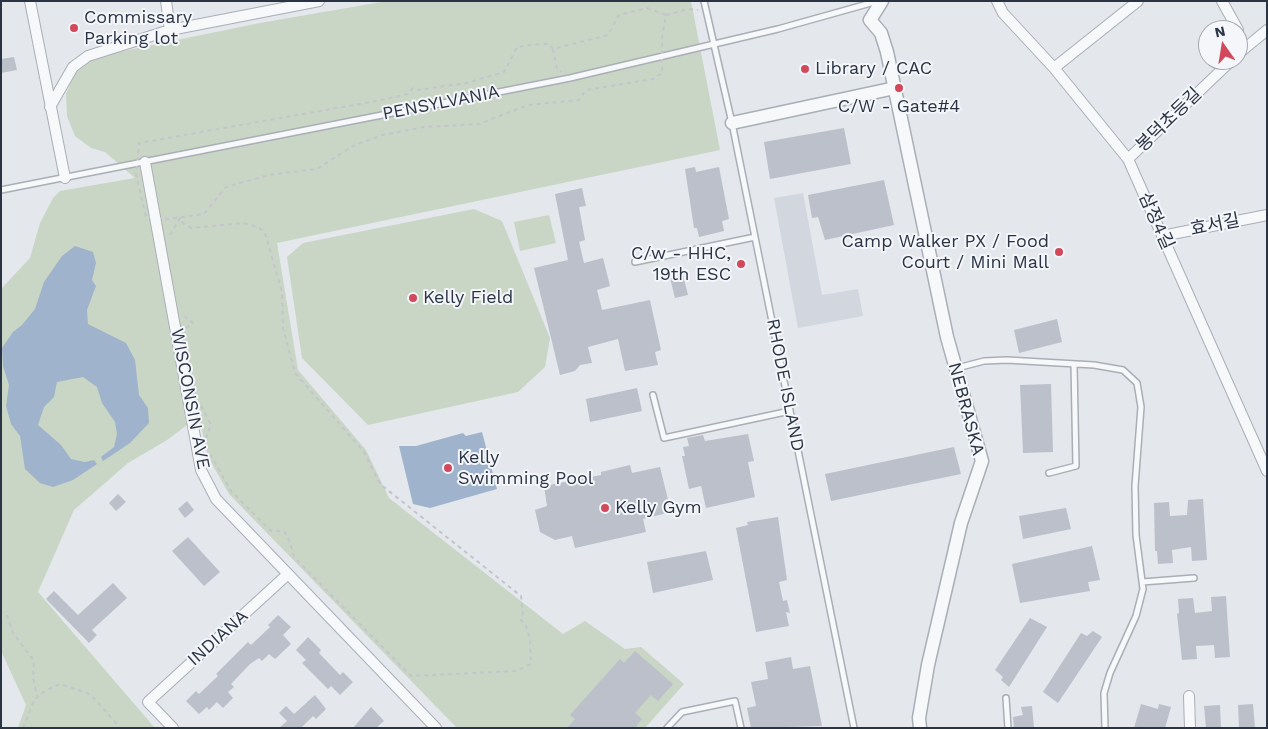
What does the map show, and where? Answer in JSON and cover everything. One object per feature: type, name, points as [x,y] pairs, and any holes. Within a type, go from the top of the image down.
[{"type":"street","points":[[30,1],[64,178]]},
{"type":"street","points":[[166,1],[170,30]]},
{"type":"street","points":[[50,107],[73,67],[88,56],[170,30],[319,1]]},
{"type":"street","name":"NEBRASKA","points":[[882,1],[870,20],[881,34],[895,88],[939,300],[982,460],[961,523],[928,665],[919,718],[920,728]]},
{"type":"street","name":"삼정4길","points":[[997,1],[1003,13],[1054,68],[1128,159],[1267,471]]},
{"type":"street","points":[[1054,68],[1138,1]]},
{"type":"street","points":[[1222,1],[1232,20]]},
{"type":"street","points":[[1248,44],[1267,30]]},
{"type":"street","name":"봉덕초등길","points":[[1128,159],[1221,70]]},
{"type":"street","points":[[732,122],[895,88]]},
{"type":"street","name":"WISCONSIN AVE","points":[[144,162],[201,470],[216,499],[436,728]]},
{"type":"street","name":"효서길","points":[[1162,236],[1267,215]]},
{"type":"street","name":"INDIANA","points":[[173,728],[148,702],[288,574]]},
{"type":"street","points":[[1189,696],[1190,728]]},
{"type":"lane","name":"RHODE ISLAND","points":[[704,1],[732,122],[854,728]]},
{"type":"lane","name":"PENSYLVANIA","points":[[1,190],[570,78],[778,29],[878,1]]},
{"type":"lane","points":[[635,262],[755,237]]},
{"type":"lane","points":[[956,368],[984,361],[1007,360],[1074,364],[1123,370],[1137,383],[1141,406],[1136,486],[1136,535],[1142,582],[1136,616],[1110,673],[1104,693],[1105,728]]},
{"type":"lane","points":[[1050,472],[1076,466],[1074,364]]},
{"type":"lane","points":[[653,395],[664,438],[790,411]]},
{"type":"lane","points":[[1142,582],[1194,578]]},
{"type":"lane","points":[[1006,698],[1008,728]]},
{"type":"lane","points":[[667,728],[682,712],[735,701],[741,728]]},
{"type":"path","points":[[666,15],[688,9],[707,10]]},
{"type":"path","points":[[167,240],[180,218],[184,224],[192,228],[243,223],[258,227],[265,233],[282,292],[283,328],[294,373],[364,452],[380,484],[521,596],[523,616],[521,620],[526,626],[530,639],[531,664],[516,671],[411,676],[294,557],[290,542],[284,531],[271,531],[231,491],[210,456],[208,447]]},
{"type":"path","points":[[180,313],[193,323],[184,330]]},
{"type":"path","points":[[197,403],[203,408],[211,425],[206,438]]},
{"type":"path","points":[[7,615],[13,633],[34,661],[33,678],[37,697]]},
{"type":"path","points":[[23,728],[28,712],[37,697],[60,684],[77,688],[96,700],[120,728]]},
{"type":"shaded area","points":[[803,193],[822,295],[858,289],[863,316],[798,328],[774,198]]},
{"type":"green space","points":[[387,1],[691,1],[720,150],[277,243],[298,370],[366,450],[389,498],[563,634],[585,621],[625,649],[641,647],[684,684],[645,728],[457,728],[229,494],[208,457],[199,416],[167,440],[128,463],[74,510],[38,592],[155,728],[18,728],[26,705],[1,651],[1,289],[30,258],[40,223],[53,198],[60,191],[135,178],[105,152],[91,148],[75,136],[67,116],[66,94],[76,71],[94,57],[260,23]]},
{"type":"green space","name":"Kelly Field","points":[[474,209],[502,221],[550,338],[545,367],[518,392],[368,425],[302,358],[287,257],[303,243]]},
{"type":"green space","points":[[549,215],[556,243],[520,251],[514,222]]},
{"type":"water","points":[[75,246],[93,252],[96,263],[92,280],[96,286],[87,310],[88,324],[126,343],[135,360],[139,395],[148,408],[149,423],[130,443],[103,461],[101,457],[114,447],[117,434],[115,422],[102,403],[97,387],[83,377],[57,382],[54,397],[44,407],[38,425],[61,445],[71,459],[85,462],[94,460],[97,464],[73,480],[53,487],[40,483],[25,469],[20,436],[11,424],[6,406],[9,385],[3,366],[2,348],[13,332],[22,325],[35,309],[44,282],[62,256]]},
{"type":"water","name":"Kelly Swimming Pool","points":[[482,432],[497,489],[430,508],[413,504],[399,446],[416,446],[463,433],[466,436]]},
{"type":"building","points":[[14,57],[17,70],[1,73],[1,59]]},
{"type":"building","points":[[844,128],[851,164],[770,179],[764,142]]},
{"type":"building","points":[[695,167],[696,172],[719,167],[729,219],[722,221],[724,231],[699,237],[697,228],[694,228],[685,169]]},
{"type":"building","points":[[884,180],[894,225],[825,240],[818,217],[812,218],[808,195]]},
{"type":"building","points":[[582,188],[586,206],[579,207],[585,240],[579,242],[584,263],[603,258],[610,286],[597,290],[602,310],[650,300],[661,350],[655,352],[658,365],[625,371],[618,339],[588,347],[592,363],[580,365],[575,371],[560,375],[534,268],[568,260],[555,194]]},
{"type":"building","points":[[683,275],[688,295],[675,298],[670,278]]},
{"type":"building","points":[[1057,319],[1062,342],[1019,353],[1014,330]]},
{"type":"building","points":[[1051,384],[1053,452],[1023,453],[1020,385]]},
{"type":"building","points":[[637,388],[642,411],[590,422],[586,399]]},
{"type":"building","points":[[748,434],[754,461],[748,462],[755,497],[706,508],[701,486],[689,489],[682,456],[685,456],[683,447],[689,446],[687,438],[703,435],[705,441]]},
{"type":"building","points":[[954,447],[961,474],[831,501],[825,474]]},
{"type":"building","name":"Kelly Gym","points":[[630,465],[632,473],[660,467],[671,512],[643,519],[646,532],[575,548],[572,536],[555,540],[540,532],[535,510],[547,506],[544,486],[601,475],[601,472]]},
{"type":"building","points":[[118,494],[126,502],[116,511],[109,503]]},
{"type":"building","points":[[1203,499],[1207,560],[1192,561],[1191,547],[1172,550],[1173,563],[1158,564],[1157,551],[1155,551],[1154,503],[1169,502],[1170,516],[1187,515],[1188,500]]},
{"type":"building","points":[[187,501],[194,510],[185,518],[178,509]]},
{"type":"building","points":[[1066,508],[1071,529],[1023,539],[1019,516]]},
{"type":"building","points":[[778,517],[787,580],[779,582],[783,601],[787,600],[790,613],[786,612],[789,626],[756,632],[736,528],[748,525],[747,522]]},
{"type":"building","points":[[188,537],[220,572],[204,586],[172,551]]},
{"type":"building","points":[[1092,546],[1100,580],[1088,582],[1090,591],[1020,603],[1012,564]]},
{"type":"building","points":[[706,551],[713,580],[653,593],[647,562]]},
{"type":"building","points":[[113,583],[127,598],[92,630],[97,635],[89,643],[46,599],[54,591],[78,615]]},
{"type":"building","points":[[1226,596],[1230,657],[1215,658],[1214,645],[1196,646],[1197,659],[1182,660],[1177,614],[1179,613],[1178,599],[1193,598],[1195,613],[1212,611],[1211,597]]},
{"type":"building","points":[[278,615],[291,627],[283,635],[291,644],[275,659],[269,654],[262,661],[259,658],[250,664],[231,684],[234,687],[228,692],[233,698],[223,708],[217,702],[209,710],[207,707],[199,714],[186,701],[196,691],[199,694],[248,642],[251,645],[270,627],[268,625]]},
{"type":"building","points":[[1030,618],[1047,627],[1009,687],[1001,680],[1003,677],[995,670]]},
{"type":"building","points":[[1093,631],[1102,637],[1058,703],[1043,692],[1081,633],[1087,636]]},
{"type":"building","points":[[308,637],[321,650],[319,653],[340,675],[343,672],[353,682],[340,695],[331,686],[328,689],[302,663],[306,660],[296,650]]},
{"type":"building","points":[[635,651],[673,684],[658,701],[651,695],[635,713],[642,719],[635,728],[567,728],[575,719],[570,715],[620,659],[624,663]]},
{"type":"building","points":[[791,657],[793,669],[810,666],[822,726],[751,728],[747,708],[756,706],[751,682],[768,679],[765,662]]},
{"type":"building","points":[[315,695],[326,709],[316,719],[313,716],[301,728],[279,728],[287,721],[279,713],[286,706],[294,714]]},
{"type":"building","points":[[1141,704],[1158,709],[1159,704],[1171,707],[1165,728],[1134,728]]},
{"type":"building","points":[[1253,704],[1255,728],[1239,728],[1238,705]]},
{"type":"building","points":[[1220,705],[1221,728],[1206,728],[1204,706]]},
{"type":"building","points":[[1032,706],[1034,728],[1014,728],[1013,717],[1023,715],[1021,707]]},
{"type":"building","points":[[371,707],[384,721],[376,728],[353,728]]},
{"type":"place","name":"Commissary Parking lot","points":[[74,28]]},
{"type":"place","name":"Library / CAC","points":[[805,69]]},
{"type":"place","name":"C/W - Gate#4","points":[[899,88]]},
{"type":"place","name":"Camp Walker PX / Food Court / Mini Mall","points":[[1059,252]]},
{"type":"place","name":"C/w - HHC, 19th ESC","points":[[741,264]]},
{"type":"place","name":"Kelly Field","points":[[413,298]]},
{"type":"place","name":"Kelly Swimming Pool","points":[[448,468]]},
{"type":"place","name":"Kelly Gym","points":[[605,508]]}]
